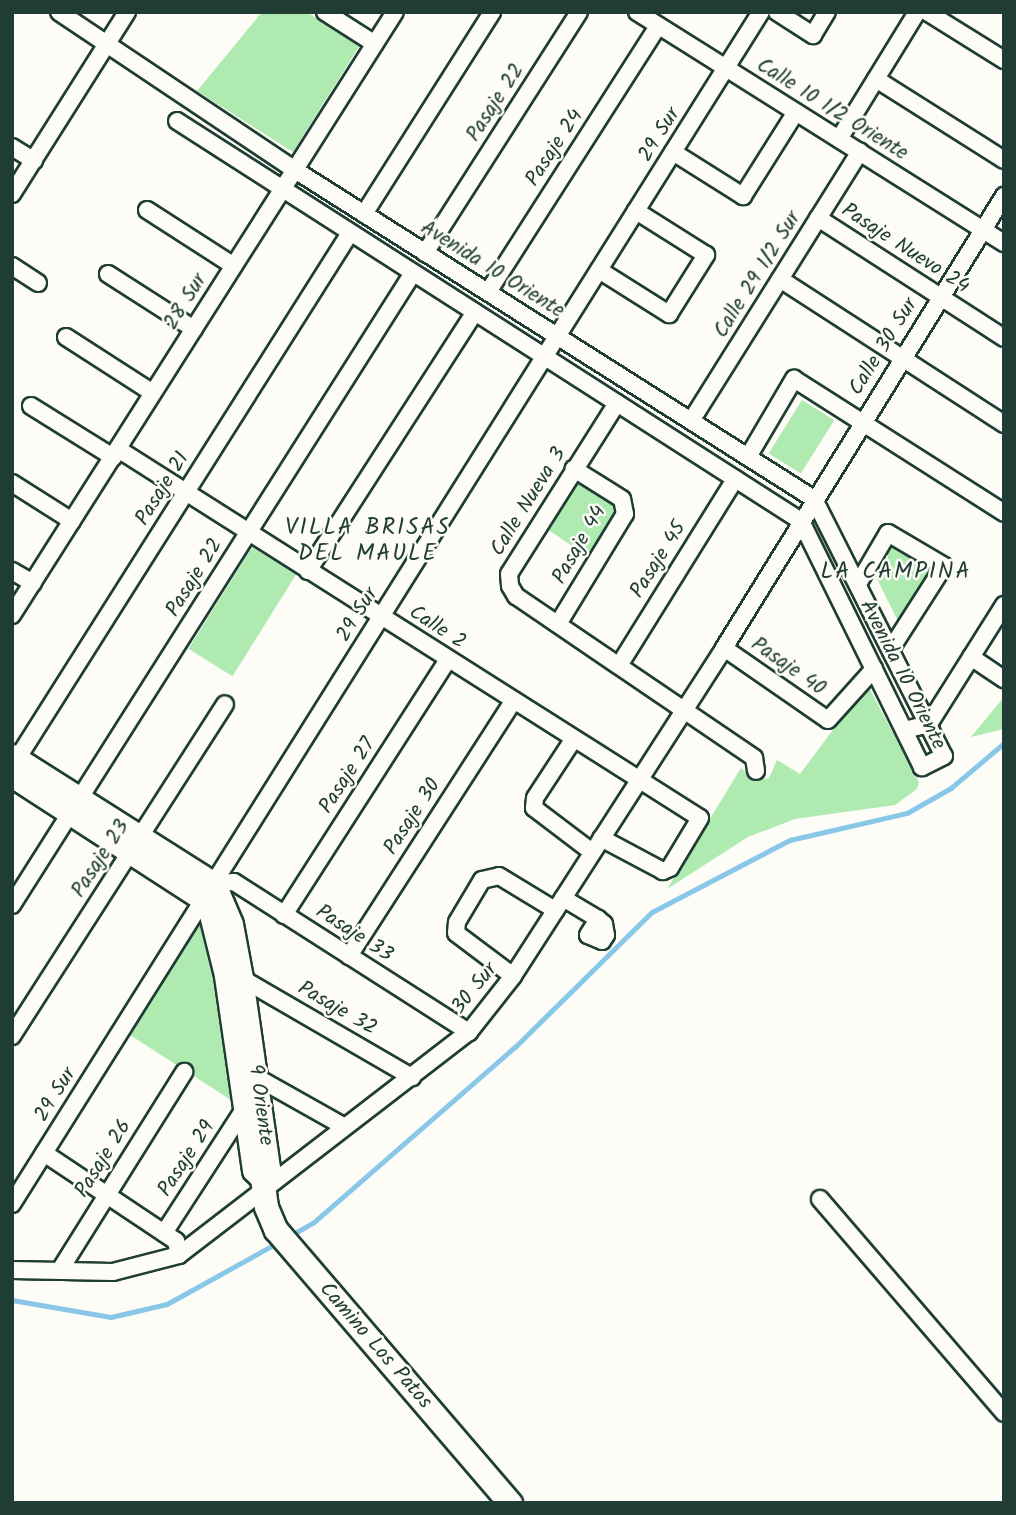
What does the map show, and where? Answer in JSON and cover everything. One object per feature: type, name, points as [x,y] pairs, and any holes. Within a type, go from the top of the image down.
[{"type":"street","name":"Avenida 10 Oriente","points":[[59,12],[295,170],[814,499],[944,756],[922,767],[801,521]]},
{"type":"street","points":[[12,194],[127,12]]},
{"type":"street","points":[[325,12],[375,44]]},
{"type":"street","name":"28 Sur","points":[[12,615],[396,12]]},
{"type":"street","points":[[364,214],[492,12]]},
{"type":"street","name":"Pasaje 22","points":[[425,253],[579,12]]},
{"type":"street","name":"Calle 10 1/2 Oriente","points":[[637,12],[1004,243]]},
{"type":"street","name":"29 Sur","points":[[12,1204],[761,12]]},
{"type":"street","points":[[777,12],[813,35],[827,12]]},
{"type":"street","points":[[839,139],[917,12]]},
{"type":"street","points":[[927,12],[1004,60]]},
{"type":"street","name":"Pasaje 24","points":[[488,292],[658,26]]},
{"type":"street","points":[[876,79],[1004,160]]},
{"type":"street","points":[[673,152],[743,197],[796,112]]},
{"type":"street","points":[[177,121],[801,521]]},
{"type":"street","points":[[12,147],[34,161]]},
{"type":"street","name":"Calle 29 1/2 Sur","points":[[691,421],[860,152]]},
{"type":"street","name":"Calle 30 Sur","points":[[801,521],[1004,196]]},
{"type":"street","points":[[147,210],[234,266]]},
{"type":"street","points":[[599,270],[669,314],[706,255],[636,211]]},
{"type":"street","name":"Pasaje Nuevo 24","points":[[818,218],[1004,338]]},
{"type":"street","name":"Pasaje 21","points":[[14,764],[350,233]]},
{"type":"street","points":[[12,266],[38,283]]},
{"type":"street","name":"Pasaje 22","points":[[12,905],[413,273]]},
{"type":"street","points":[[108,274],[194,329]]},
{"type":"street","points":[[780,279],[1004,424]]},
{"type":"street","points":[[308,571],[475,313]]},
{"type":"street","points":[[66,337],[153,393]]},
{"type":"street","points":[[748,457],[794,379],[1004,513]]},
{"type":"street","name":"Calle Nueva 3","points":[[617,403],[509,574],[516,596],[685,708],[754,758],[756,771]]},
{"type":"street","name":"Calle 2","points":[[31,406],[186,493],[699,818],[670,868],[663,871],[596,845]]},
{"type":"street","name":"Pasaje 44","points":[[558,624],[625,514],[622,499],[574,469]]},
{"type":"street","name":"Pasaje 45","points":[[620,664],[735,479]]},
{"type":"street","points":[[12,483],[72,521]]},
{"type":"street","name":"30 Sur","points":[[12,1270],[130,1269],[179,1255],[263,1185],[412,1077],[469,1032],[513,976],[724,648],[801,521]]},
{"type":"street","points":[[858,584],[888,533],[944,566],[891,649]]},
{"type":"street","points":[[12,571],[33,583]]},
{"type":"street","points":[[904,730],[929,724],[1004,605]]},
{"type":"street","name":"Pasaje 40","points":[[724,648],[828,720],[874,669]]},
{"type":"street","points":[[971,657],[1004,679]]},
{"type":"street","name":"Pasaje 27","points":[[285,915],[448,660]]},
{"type":"street","name":"Pasaje 30","points":[[349,956],[513,702]]},
{"type":"street","name":"Pasaje 23","points":[[12,1036],[225,704]]},
{"type":"street","points":[[573,740],[535,798],[534,808],[596,845]]},
{"type":"street","points":[[14,764],[209,891]]},
{"type":"street","points":[[513,976],[456,933],[457,922],[482,880],[499,876],[598,919]]},
{"type":"street","name":"Pasaje 33","points":[[209,891],[234,882],[469,1032]]},
{"type":"street","name":"9 Oriente","points":[[209,891],[231,924],[241,978],[268,1168],[263,1185]]},
{"type":"street","name":"9 Oriente","points":[[209,891],[220,940],[254,1170],[263,1185]]},
{"type":"street","name":"Pasaje 32","points":[[241,978],[412,1077]]},
{"type":"street","name":"Pasaje 26","points":[[60,1270],[184,1072]]},
{"type":"street","points":[[256,1077],[343,1126]]},
{"type":"street","name":"Pasaje 29","points":[[164,1233],[245,1108]]},
{"type":"street","points":[[44,1153],[176,1241],[179,1255]]},
{"type":"street","name":"Camino Los Patos","points":[[263,1185],[281,1235],[510,1503]]},
{"type":"street","points":[[820,1199],[1004,1413]]},
{"type":"green space","points":[[262,12],[307,12],[360,45],[293,152],[197,91]]},
{"type":"green space","points":[[802,400],[834,420],[801,474],[769,453]]},
{"type":"green space","points":[[579,479],[617,502],[619,514],[590,558],[547,529]]},
{"type":"green space","points":[[889,542],[932,568],[900,625],[873,571]]},
{"type":"green space","points":[[252,547],[296,575],[233,676],[188,649]]},
{"type":"green space","points":[[867,684],[919,782],[917,789],[895,805],[795,819],[748,837],[667,889],[741,768],[756,780],[769,778],[777,760],[800,774]]},
{"type":"green space","points":[[1004,697],[1004,729],[971,737]]},
{"type":"green space","points":[[198,923],[207,930],[234,1102],[130,1035]]},
{"type":"waterway","points":[[291,1235],[313,1223],[515,1047],[652,912],[790,840],[907,813],[951,788],[1004,743]]},
{"type":"waterway","points":[[12,1300],[111,1317],[167,1304],[277,1243]]},
{"type":"district","name":"VILLA BRISAS DEL MAULE","points":[[368,541]]},
{"type":"district","name":"LA CAMPINA","points":[[896,572]]}]
